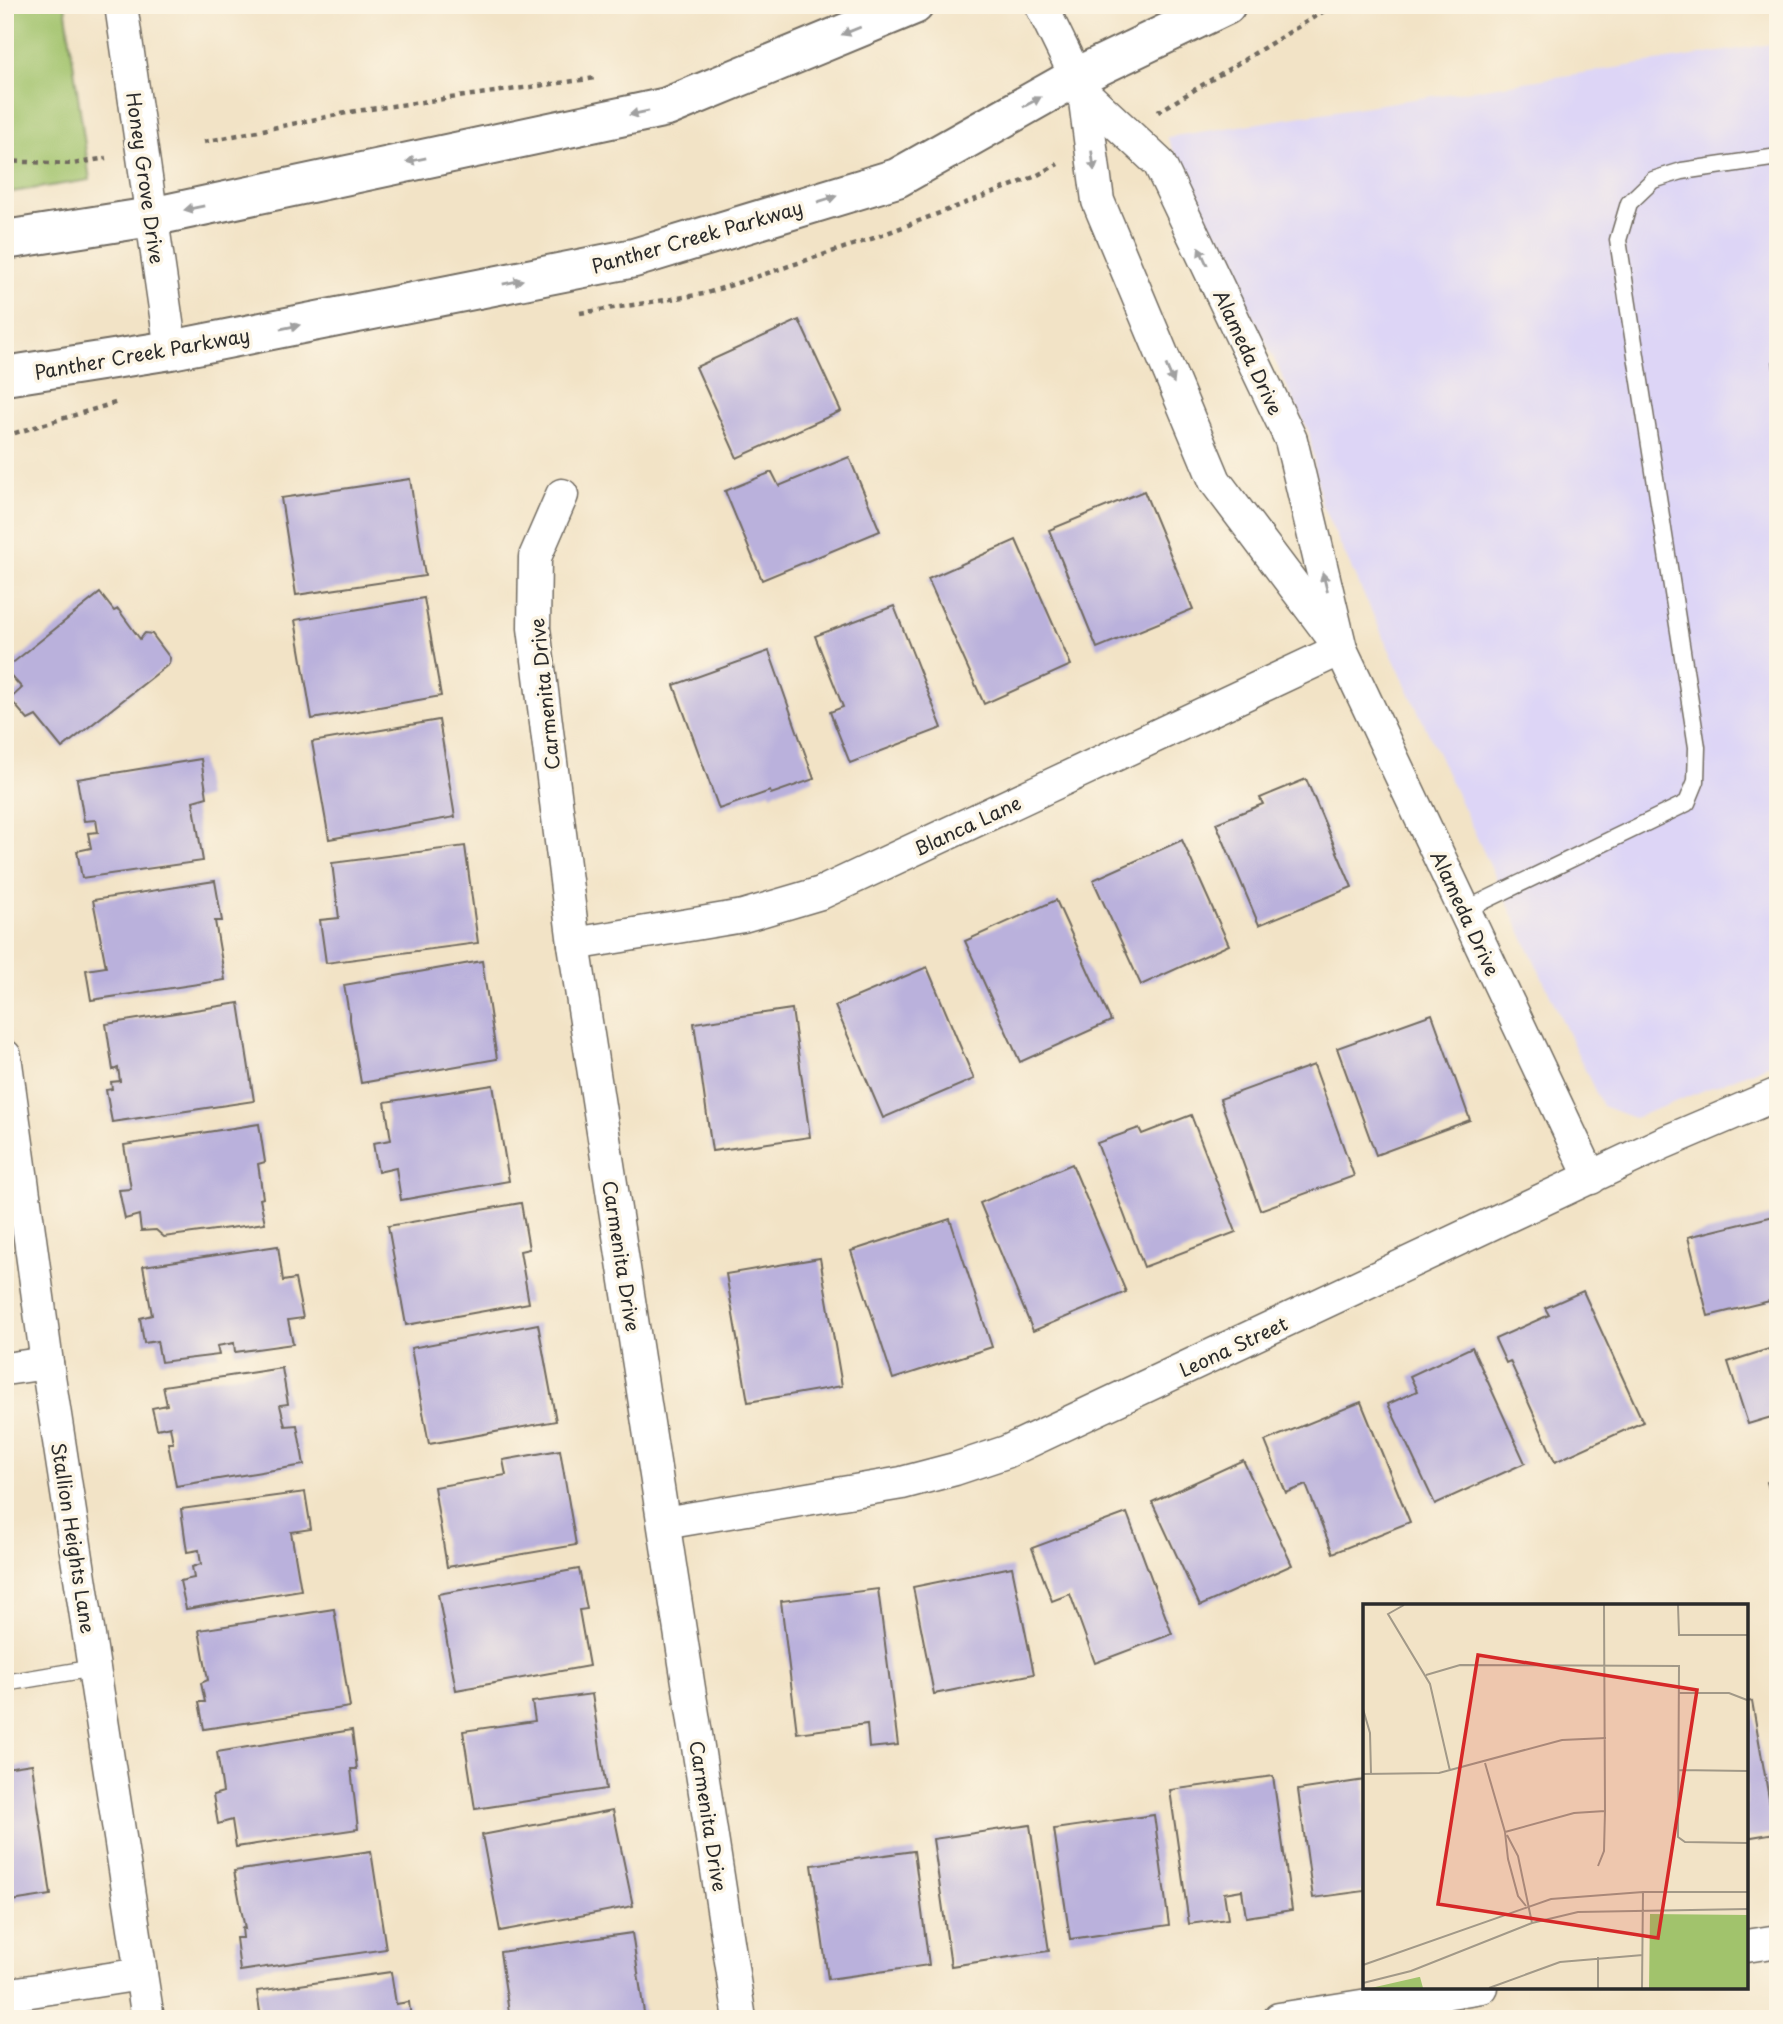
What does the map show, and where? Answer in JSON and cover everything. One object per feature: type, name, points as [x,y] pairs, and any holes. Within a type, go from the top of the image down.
[{"type":"main road","points":[[5,240],[151,217],[667,107],[914,5]]},
{"type":"main road","name":"Panther Creek Parkway","points":[[5,376],[170,351],[634,258],[897,178],[1080,85],[1226,5]]},
{"type":"street","name":"Honey Grove Drive","points":[[121,5],[170,351]]},
{"type":"street","name":"Alameda Drive","points":[[1041,5],[1080,85],[1098,201],[1215,481],[1341,649],[1591,1178]]},
{"type":"street","name":"Alameda Drive","points":[[1080,85],[1159,163],[1291,440],[1341,649]]},
{"type":"street","name":"Carmenita Drive","points":[[562,495],[535,557],[534,628],[574,944],[740,2019]]},
{"type":"street","name":"Blanca Lane","points":[[574,944],[743,916],[821,893],[1341,649]]},
{"type":"street","name":"Stallion Heights Lane","points":[[5,1056],[47,1363],[148,2019]]},
{"type":"street","name":"Leona Street","points":[[663,1522],[902,1483],[1006,1452],[1727,1114],[1778,1094]]},
{"type":"street","points":[[5,1369],[47,1363]]},
{"type":"street","points":[[1748,1946],[1778,1941]]},
{"type":"street","points":[[5,1995],[141,1974]]},
{"type":"street","points":[[1279,2019],[1469,1989]]},
{"type":"lane","points":[[1465,911],[1687,803],[1692,792],[1696,781],[1697,747],[1618,240],[1629,203],[1653,180],[1682,171],[1778,157]]},
{"type":"lane","points":[[5,1683],[94,1668]]},
{"type":"path","points":[[204,142],[356,111],[600,77]]},
{"type":"path","points":[[5,161],[73,164],[111,157]]},
{"type":"shaded area","points":[[1778,43],[1778,1061],[1634,1118],[1602,1106],[1321,503],[1309,432],[1167,137]]},
{"type":"green space","points":[[5,5],[65,5],[90,180],[5,193]]},
{"type":"building","points":[[799,320],[841,411],[737,458],[696,367]]},
{"type":"building","points":[[1778,361],[1778,385],[1776,385],[1773,362]]},
{"type":"building","points":[[849,457],[880,531],[762,580],[725,491],[772,472],[779,486]]},
{"type":"building","points":[[410,479],[425,576],[296,595],[281,498]]},
{"type":"building","points":[[1144,491],[1193,609],[1097,648],[1049,530]]},
{"type":"building","points":[[1016,540],[1071,665],[984,704],[928,579]]},
{"type":"building","points":[[100,593],[114,611],[118,609],[140,639],[145,633],[152,634],[170,658],[169,664],[62,748],[36,716],[28,720],[10,699],[22,688],[5,669]]},
{"type":"building","points":[[424,598],[441,696],[312,719],[295,620]]},
{"type":"building","points":[[894,606],[942,728],[850,763],[830,712],[843,707],[815,636]]},
{"type":"building","points":[[769,651],[814,779],[719,809],[674,685]]},
{"type":"building","points":[[439,720],[455,817],[329,839],[312,742]]},
{"type":"building","points":[[201,759],[207,797],[193,801],[203,861],[82,878],[77,851],[91,848],[88,833],[98,832],[96,820],[84,821],[77,779]]},
{"type":"building","points":[[1306,779],[1352,887],[1259,925],[1216,823],[1263,804],[1260,798]]},
{"type":"building","points":[[1182,840],[1229,945],[1141,985],[1093,880]]},
{"type":"building","points":[[465,846],[478,943],[326,963],[320,920],[339,918],[332,863]]},
{"type":"building","points":[[215,881],[222,921],[215,921],[225,980],[91,1000],[86,970],[106,967],[93,900]]},
{"type":"building","points":[[1056,900],[1111,1021],[1020,1062],[965,941]]},
{"type":"building","points":[[482,961],[497,1059],[361,1083],[344,985]]},
{"type":"building","points":[[927,967],[974,1079],[883,1118],[835,1006]]},
{"type":"building","points":[[239,1003],[254,1101],[112,1122],[106,1090],[112,1089],[111,1082],[120,1081],[118,1068],[113,1070],[106,1024]]},
{"type":"building","points":[[792,1009],[810,1137],[712,1151],[694,1023]]},
{"type":"building","points":[[1432,1014],[1470,1120],[1376,1155],[1337,1048]]},
{"type":"building","points":[[1314,1065],[1354,1176],[1260,1210],[1220,1099]]},
{"type":"building","points":[[493,1085],[509,1181],[401,1200],[396,1168],[378,1172],[373,1143],[391,1140],[385,1102]]},
{"type":"building","points":[[1191,1115],[1236,1232],[1144,1267],[1097,1143],[1139,1128],[1142,1134]]},
{"type":"building","points":[[259,1124],[265,1162],[258,1164],[263,1198],[260,1199],[265,1223],[164,1237],[156,1230],[141,1231],[139,1215],[125,1219],[119,1190],[131,1189],[124,1145]]},
{"type":"building","points":[[1072,1164],[1126,1292],[1033,1331],[980,1203]]},
{"type":"building","points":[[521,1203],[529,1249],[520,1251],[529,1303],[406,1325],[388,1226]]},
{"type":"building","points":[[1778,1215],[1778,1299],[1708,1316],[1688,1237]]},
{"type":"building","points":[[950,1219],[992,1347],[893,1379],[851,1251]]},
{"type":"building","points":[[278,1246],[283,1281],[295,1279],[303,1318],[288,1320],[293,1344],[235,1352],[234,1343],[217,1346],[219,1355],[161,1362],[157,1341],[144,1343],[140,1318],[152,1315],[143,1266]]},
{"type":"building","points":[[820,1258],[842,1386],[748,1402],[726,1274]]},
{"type":"building","points":[[1583,1291],[1643,1422],[1555,1462],[1510,1361],[1506,1363],[1495,1339],[1549,1315],[1545,1308]]},
{"type":"building","points":[[538,1324],[556,1421],[429,1444],[411,1348]]},
{"type":"building","points":[[1778,1346],[1778,1415],[1748,1424],[1728,1362]]},
{"type":"building","points":[[1472,1347],[1525,1463],[1435,1504],[1388,1404],[1417,1391],[1410,1376]]},
{"type":"building","points":[[282,1368],[288,1404],[280,1405],[285,1426],[297,1425],[304,1465],[176,1486],[168,1443],[173,1443],[170,1426],[157,1429],[152,1408],[167,1405],[163,1386]]},
{"type":"building","points":[[1361,1402],[1410,1522],[1333,1553],[1306,1485],[1286,1493],[1265,1441]]},
{"type":"building","points":[[560,1450],[576,1545],[447,1567],[434,1487],[506,1475],[503,1460]]},
{"type":"building","points":[[1243,1460],[1292,1565],[1200,1606],[1152,1502]]},
{"type":"building","points":[[1778,1478],[1778,1515],[1777,1515],[1767,1482]]},
{"type":"building","points":[[305,1492],[311,1529],[291,1532],[301,1590],[186,1609],[180,1581],[194,1578],[192,1567],[201,1564],[199,1550],[187,1552],[181,1509]]},
{"type":"building","points":[[1127,1513],[1172,1634],[1095,1663],[1070,1594],[1052,1601],[1032,1548]]},
{"type":"building","points":[[1012,1567],[1034,1674],[934,1694],[913,1587]]},
{"type":"building","points":[[579,1569],[587,1609],[579,1610],[589,1666],[456,1690],[438,1594]]},
{"type":"building","points":[[878,1589],[898,1745],[869,1748],[867,1724],[797,1733],[781,1601]]},
{"type":"building","points":[[334,1609],[350,1707],[204,1729],[199,1702],[205,1702],[201,1683],[208,1680],[199,1630]]},
{"type":"building","points":[[592,1694],[606,1789],[475,1809],[463,1731],[535,1721],[532,1702]]},
{"type":"building","points":[[1752,1701],[1775,1833],[1748,1838],[1748,1702]]},
{"type":"building","points":[[352,1730],[357,1769],[351,1769],[358,1829],[236,1847],[232,1820],[218,1824],[213,1795],[223,1792],[217,1752]]},
{"type":"building","points":[[32,1764],[51,1895],[5,1902],[5,1768]]},
{"type":"building","points":[[1273,1776],[1292,1910],[1246,1917],[1242,1890],[1224,1893],[1228,1919],[1189,1924],[1170,1790]]},
{"type":"building","points":[[1363,1780],[1363,1891],[1313,1898],[1298,1790]]},
{"type":"building","points":[[613,1810],[633,1906],[500,1931],[482,1835]]},
{"type":"building","points":[[1154,1815],[1169,1925],[1070,1939],[1054,1829]]},
{"type":"building","points":[[1030,1825],[1049,1951],[951,1966],[933,1839]]},
{"type":"building","points":[[371,1851],[386,1949],[240,1971],[236,1938],[243,1938],[242,1928],[245,1929],[234,1871]]},
{"type":"building","points":[[914,1851],[929,1965],[828,1979],[812,1865]]},
{"type":"building","points":[[632,1933],[645,2019],[510,2019],[500,1952]]},
{"type":"building","points":[[391,1972],[396,2004],[409,2002],[411,2019],[261,2019],[257,1991]]}]
